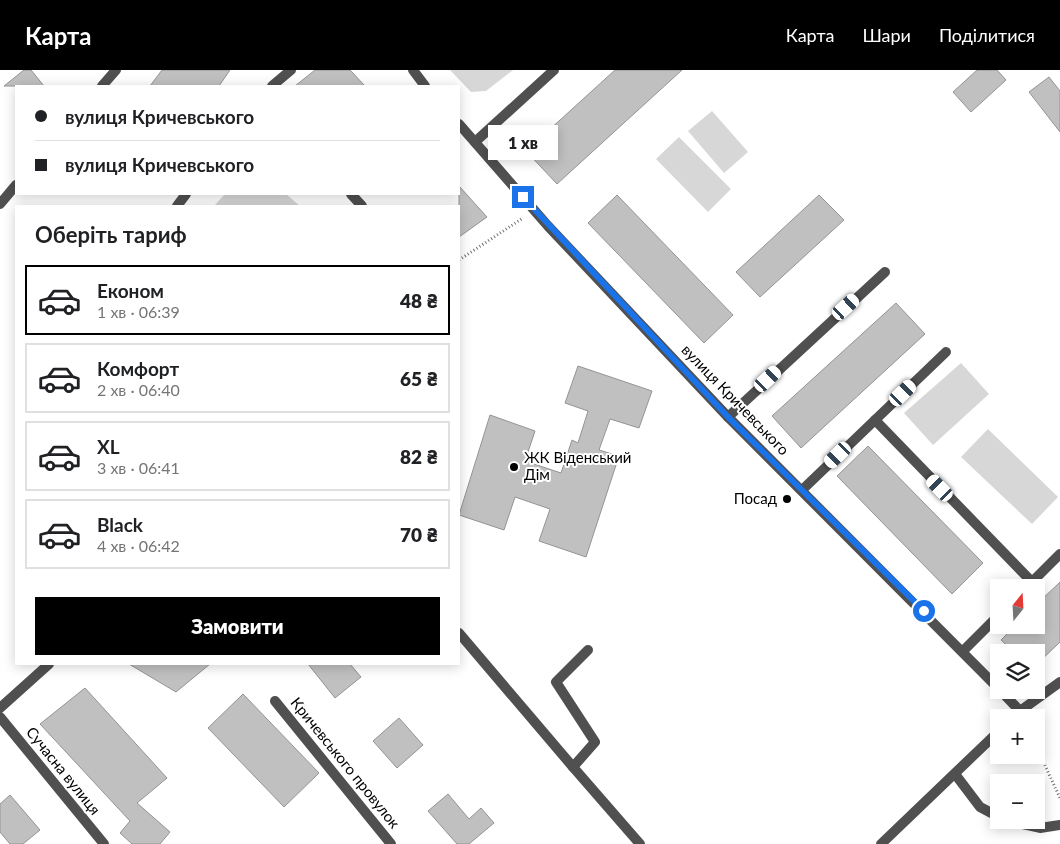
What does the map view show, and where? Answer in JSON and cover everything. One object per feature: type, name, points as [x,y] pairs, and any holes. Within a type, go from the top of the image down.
[{"type":"street","points":[[103,85],[116,70]]},
{"type":"street","points":[[273,85],[291,70]]},
{"type":"street","points":[[413,70],[424,85]]},
{"type":"street","points":[[475,142],[554,70]]},
{"type":"street","name":"вулиця Кричевського","points":[[460,125],[535,211],[728,417],[990,680]]},
{"type":"street","points":[[0,204],[15,186]]},
{"type":"street","points":[[352,195],[361,205]]},
{"type":"street","points":[[728,417],[885,272]]},
{"type":"street","points":[[802,490],[946,352]]},
{"type":"street","points":[[875,420],[1023,579]]},
{"type":"street","points":[[1035,579],[1060,554]]},
{"type":"street","points":[[962,651],[990,624]]},
{"type":"street","points":[[460,634],[640,844]]},
{"type":"street","points":[[572,767],[595,742],[556,682],[588,650]]},
{"type":"street","points":[[0,708],[48,665]]},
{"type":"street","name":"вулиця Кричевського","points":[[1023,709],[1060,682]]},
{"type":"street","name":"Кричевського провулок","points":[[275,702],[391,844]]},
{"type":"street","name":"Сучасна вулиця","points":[[0,717],[104,844]]},
{"type":"street","points":[[881,844],[990,740]]},
{"type":"street","points":[[955,774],[980,807],[990,812]]},
{"type":"street","points":[[1045,827],[1060,825]]},
{"type":"path","points":[[460,259],[535,211]]},
{"type":"path","points":[[1044,764],[1060,798]]},
{"type":"shaded area","points":[[450,70],[513,70],[486,91],[471,92]]},
{"type":"shaded area","points":[[712,111],[748,152],[724,173],[688,131]]},
{"type":"shaded area","points":[[679,137],[731,189],[708,212],[656,159]]},
{"type":"shaded area","points":[[224,195],[287,195],[299,205],[215,205]]},
{"type":"shaded area","points":[[961,363],[989,394],[933,445],[904,413]]},
{"type":"shaded area","points":[[988,429],[1058,497],[1032,524],[961,457]]},
{"type":"building","points":[[24,70],[31,70],[43,85],[15,85],[4,86]]},
{"type":"building","points":[[162,70],[230,70],[220,85],[151,85]]},
{"type":"building","points":[[315,70],[350,70],[364,85],[296,85]]},
{"type":"building","points":[[615,70],[682,70],[557,184],[526,151]]},
{"type":"building","points":[[977,70],[997,70],[1006,80],[971,112],[953,92]]},
{"type":"building","points":[[1049,77],[1060,91],[1060,132],[1029,92]]},
{"type":"building","points":[[460,187],[487,217],[460,236],[460,205]]},
{"type":"building","points":[[617,195],[733,315],[704,343],[588,223]]},
{"type":"building","points":[[819,195],[844,220],[760,297],[736,272]]},
{"type":"building","points":[[896,303],[925,334],[801,448],[772,416]]},
{"type":"building","name":"ЖК Віденський Дім","points":[[578,366],[652,391],[639,428],[610,419],[599,450],[619,456],[586,557],[539,541],[550,509],[515,497],[504,530],[460,515],[490,415],[535,431],[525,461],[561,473],[572,440],[578,443],[588,411],[565,403]]},
{"type":"building","points":[[868,446],[983,563],[952,594],[837,476]]},
{"type":"building","points":[[1060,582],[1060,642],[1045,656],[1045,644],[1005,644],[1001,640],[1007,634],[1045,634],[1045,596]]},
{"type":"building","points":[[131,665],[209,665],[176,692]]},
{"type":"building","points":[[309,665],[351,665],[361,677],[335,698]]},
{"type":"building","points":[[85,688],[167,778],[137,803],[170,832],[160,844],[132,844],[120,833],[130,821],[40,724]]},
{"type":"building","points":[[243,694],[319,773],[284,807],[208,728]]},
{"type":"building","points":[[399,718],[423,745],[397,768],[373,741]]},
{"type":"building","points":[[448,794],[469,819],[481,808],[494,823],[469,844],[457,844],[428,811]]},
{"type":"building","points":[[10,795],[40,830],[23,844],[10,844],[0,832],[0,804]]},
{"type":"place","name":"ЖК Віденський Дім","points":[[514,467]]},
{"type":"place","name":"Посад","points":[[787,499]]},
{"type":"route","points":[[523,197],[728,417],[924,611]]}]
